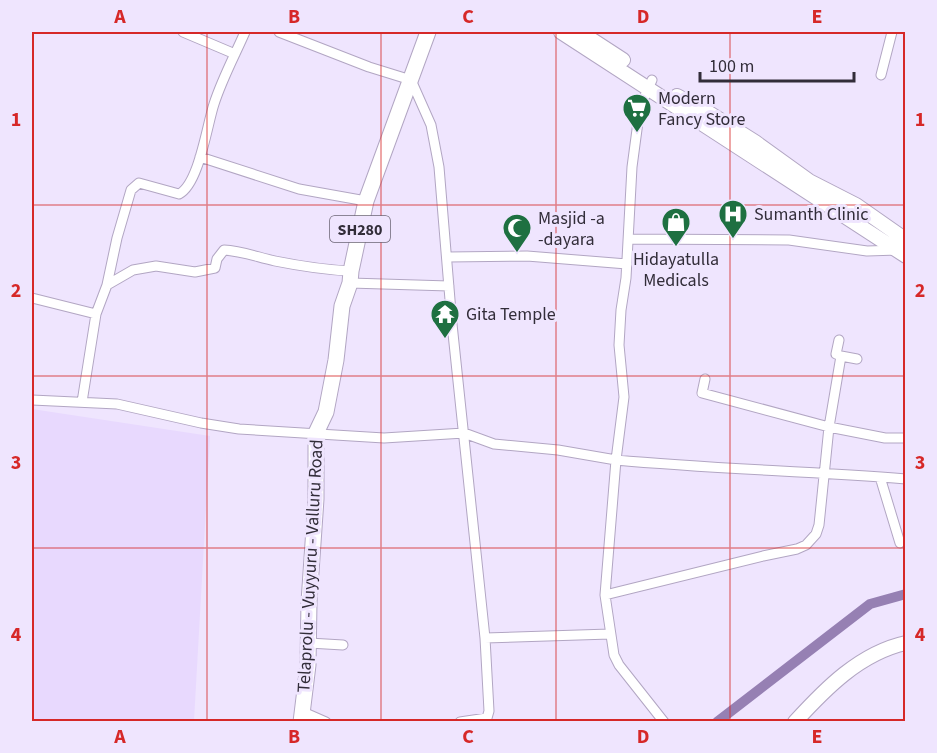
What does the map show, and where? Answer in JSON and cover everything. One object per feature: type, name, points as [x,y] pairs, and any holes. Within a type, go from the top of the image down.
[{"type":"main road","name":"Telaprolu - Vuyyuru - Valluru Road","points":[[301,716],[306,691],[309,643],[309,602],[316,499],[316,433],[326,412],[336,360],[342,306],[366,201],[428,32]]},
{"type":"main road","points":[[561,32],[755,142],[809,181],[856,204],[904,248]]},
{"type":"main road","points":[[580,32],[651,84]]},
{"type":"main road","points":[[795,722],[832,685],[862,660],[906,643]]},
{"type":"street","points":[[183,32],[235,54]]},
{"type":"street","points":[[82,402],[96,314],[107,285],[117,238],[134,187],[139,183],[145,183],[179,194],[191,180],[200,157],[214,103],[245,32]]},
{"type":"street","points":[[279,32],[307,36],[369,67],[411,80],[434,138],[443,198],[449,286],[485,638],[489,711],[487,718],[460,722]]},
{"type":"street","points":[[881,75],[892,32]]},
{"type":"street","points":[[651,84],[640,107],[635,144],[619,345],[624,397],[616,460],[605,595],[614,655],[619,665],[664,722]]},
{"type":"street","points":[[200,157],[299,189],[366,201]]},
{"type":"street","points":[[629,239],[789,240],[867,251],[904,248]]},
{"type":"street","points":[[107,285],[133,270],[156,266],[195,272],[215,268],[217,259],[224,250],[240,251],[274,261],[350,277],[449,286]]},
{"type":"street","points":[[448,257],[557,256],[627,264]]},
{"type":"street","points":[[32,298],[96,314]]},
{"type":"street","points":[[839,340],[836,354],[857,359]]},
{"type":"street","points":[[605,595],[806,545],[816,534],[819,525],[829,427],[841,356]]},
{"type":"street","points":[[705,379],[702,393],[829,427],[885,438],[906,438]]},
{"type":"street","points":[[32,400],[117,404],[239,429],[384,438],[464,433],[494,444],[558,450],[616,460],[752,471],[906,479]]},
{"type":"street","points":[[880,477],[900,543]]},
{"type":"street","points":[[485,638],[610,634]]},
{"type":"street","points":[[309,643],[343,645]]},
{"type":"street","points":[[301,716],[326,722]]},
{"type":"shaded area","points":[[32,409],[210,436],[194,721],[32,721]]},
{"type":"waterway","points":[[717,722],[870,604],[906,594]]},
{"type":"place","name":"Modern Fancy Store","points":[[637,134]]},
{"type":"place","name":"Sumanth Clinic","points":[[733,240]]},
{"type":"place","name":"Hidayatulla Medicals","points":[[676,248]]},
{"type":"place","name":"Masjid -a -dayara","points":[[517,254]]},
{"type":"place","name":"Gita Temple","points":[[445,340]]}]
